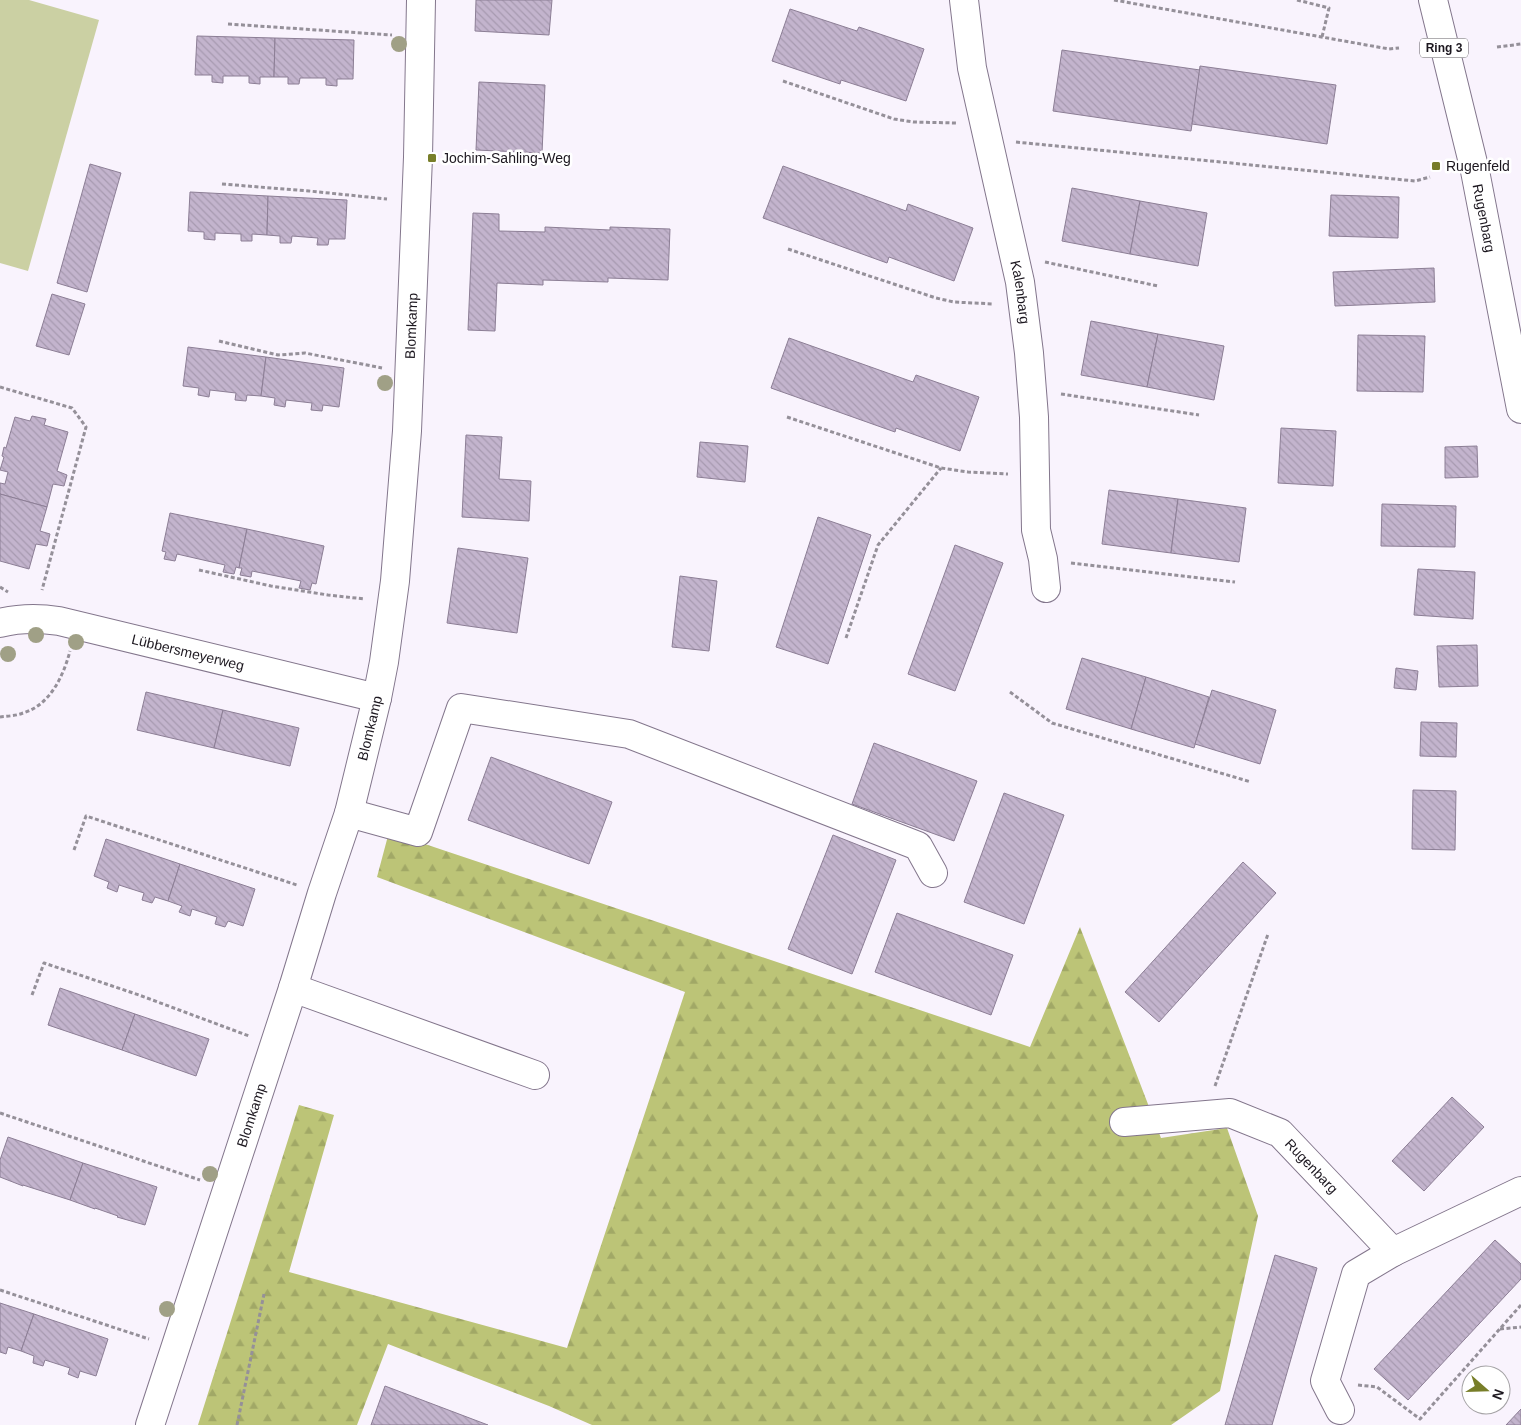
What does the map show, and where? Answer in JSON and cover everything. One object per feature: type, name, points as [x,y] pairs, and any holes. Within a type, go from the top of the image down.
[{"type":"street","name":"Blomkamp","points":[[150,1425],[349,813],[384,662],[395,581],[408,431],[418,157],[421,0]]},
{"type":"street","name":"Kalenbarg","points":[[964,0],[972,68],[1020,282],[1029,353],[1034,417],[1036,530],[1043,559],[1046,588]]},
{"type":"street","name":"Rugenbarg","points":[[1433,0],[1475,171],[1521,409]]},
{"type":"street","name":"Lübbersmeyerweg","points":[[0,623],[20,618],[40,618],[58,621],[377,698]]},
{"type":"street","points":[[349,813],[418,832],[461,708],[629,734],[918,846],[933,873]]},
{"type":"street","points":[[293,988],[535,1076]]},
{"type":"street","name":"Rugenbarg","points":[[1124,1122],[1230,1113],[1280,1132],[1393,1252]]},
{"type":"street","points":[[1340,1410],[1326,1382],[1356,1274],[1393,1252],[1521,1191]]},
{"type":"path","points":[[1114,0],[1134,2],[1389,49],[1399,48]]},
{"type":"path","points":[[1297,0],[1329,8],[1322,37]]},
{"type":"path","points":[[228,24],[394,35]]},
{"type":"path","points":[[1497,47],[1521,44]]},
{"type":"path","points":[[783,81],[894,119],[913,122],[959,123]]},
{"type":"path","points":[[1016,141],[1415,181],[1430,177]]},
{"type":"path","points":[[222,184],[387,199]]},
{"type":"path","points":[[788,249],[936,298],[954,302],[998,304]]},
{"type":"path","points":[[1042,262],[1158,286]]},
{"type":"path","points":[[219,341],[278,355],[305,353],[382,368]]},
{"type":"path","points":[[0,387],[72,408],[86,427],[41,591]]},
{"type":"path","points":[[1059,394],[1199,415]]},
{"type":"path","points":[[787,417],[941,468],[968,472],[1013,474]]},
{"type":"path","points":[[846,638],[878,545],[941,468]]},
{"type":"path","points":[[1043,559],[1236,582]]},
{"type":"path","points":[[199,570],[271,586],[328,595],[366,598]]},
{"type":"path","points":[[0,718],[22,714],[37,707],[49,696],[65,668],[70,648]]},
{"type":"path","points":[[1010,692],[1052,723],[1251,782]]},
{"type":"path","points":[[74,850],[86,816],[322,893]]},
{"type":"path","points":[[1205,1115],[1268,934]]},
{"type":"path","points":[[32,995],[44,963],[274,1046]]},
{"type":"path","points":[[0,1113],[227,1189]]},
{"type":"path","points":[[0,1290],[175,1347]]},
{"type":"path","points":[[237,1425],[264,1294]]},
{"type":"path","points":[[1326,1382],[1377,1387],[1420,1419],[1521,1305]]},
{"type":"path","points":[[1500,1328],[1521,1327]]},
{"type":"green space","points":[[0,0],[29,0],[99,20],[28,271],[0,263]]},
{"type":"green space","points":[[389,832],[1030,1047],[1080,927],[1161,1138],[1227,1128],[1258,1216],[1220,1391],[1171,1425],[592,1425],[549,1406],[388,1344],[357,1425],[198,1425],[299,1105],[334,1115],[289,1272],[567,1348],[685,992],[377,877]]},
{"type":"building","points":[[476,0],[552,0],[549,35],[475,31]]},
{"type":"building","points":[[790,9],[857,31],[859,27],[924,49],[906,101],[841,80],[840,84],[772,61]]},
{"type":"building","points":[[197,36],[275,38],[274,77],[260,77],[260,84],[249,83],[249,76],[223,76],[223,83],[212,82],[212,75],[195,75]]},
{"type":"building","points":[[275,38],[354,40],[353,79],[337,79],[337,86],[326,85],[326,78],[300,78],[299,84],[288,84],[288,77],[274,77]]},
{"type":"building","points":[[1062,50],[1200,70],[1191,131],[1053,111]]},
{"type":"building","points":[[1200,66],[1336,85],[1327,144],[1192,124]]},
{"type":"building","points":[[479,82],[545,85],[542,153],[476,150]]},
{"type":"building","points":[[90,164],[121,173],[87,292],[57,283]]},
{"type":"building","points":[[783,166],[906,211],[908,204],[973,228],[954,281],[889,257],[887,263],[763,218]]},
{"type":"building","points":[[1072,188],[1140,201],[1130,254],[1062,241]]},
{"type":"building","points":[[190,192],[268,196],[267,235],[252,234],[252,241],[241,241],[241,234],[215,233],[215,240],[204,239],[204,232],[188,231]]},
{"type":"building","points":[[1331,195],[1399,197],[1398,238],[1329,236]]},
{"type":"building","points":[[268,196],[347,200],[345,239],[329,239],[328,245],[317,245],[318,238],[292,236],[291,243],[280,243],[280,236],[267,235]]},
{"type":"building","points":[[1140,201],[1207,213],[1198,266],[1130,254]]},
{"type":"building","points":[[473,213],[499,214],[499,231],[545,232],[545,227],[610,230],[610,227],[670,229],[668,280],[608,278],[608,282],[543,280],[543,285],[497,283],[495,331],[468,330]]},
{"type":"building","points":[[1434,268],[1435,302],[1335,306],[1333,272]]},
{"type":"building","points":[[52,294],[85,304],[69,355],[36,346]]},
{"type":"building","points":[[1091,321],[1158,334],[1147,387],[1081,375]]},
{"type":"building","points":[[1158,334],[1224,346],[1214,400],[1147,387]]},
{"type":"building","points":[[1358,335],[1425,336],[1423,392],[1357,391]]},
{"type":"building","points":[[789,338],[913,382],[916,375],[979,397],[960,451],[896,428],[895,432],[771,388]]},
{"type":"building","points":[[188,347],[266,357],[261,396],[247,395],[246,401],[235,400],[236,393],[210,390],[209,397],[198,395],[199,388],[183,386]]},
{"type":"building","points":[[266,357],[344,368],[339,407],[323,405],[322,411],[311,410],[312,403],[286,400],[285,407],[274,405],[275,398],[261,396]]},
{"type":"building","points":[[32,416],[46,419],[44,425],[68,432],[57,471],[67,475],[64,486],[53,484],[47,507],[0,494],[0,483],[5,484],[8,472],[0,470],[4,457],[2,456],[15,417],[30,421]]},
{"type":"building","points":[[1281,428],[1336,431],[1333,486],[1278,483]]},
{"type":"building","points":[[466,435],[502,437],[499,479],[531,481],[529,521],[462,517]]},
{"type":"building","points":[[700,442],[748,446],[745,482],[697,477]]},
{"type":"building","points":[[1477,446],[1478,477],[1445,478],[1445,447]]},
{"type":"building","points":[[1109,490],[1178,499],[1171,553],[1102,544]]},
{"type":"building","points":[[0,494],[47,507],[40,531],[50,534],[47,546],[36,544],[29,569],[0,561]]},
{"type":"building","points":[[1178,499],[1246,508],[1239,562],[1171,553]]},
{"type":"building","points":[[1382,504],[1456,506],[1455,547],[1381,546]]},
{"type":"building","points":[[170,513],[247,529],[239,568],[236,567],[234,574],[223,572],[225,565],[177,554],[175,561],[164,559],[166,552],[162,551]]},
{"type":"building","points":[[818,517],[871,535],[828,664],[776,647]]},
{"type":"building","points":[[247,529],[324,546],[316,584],[312,583],[310,590],[299,588],[301,581],[252,571],[251,577],[240,575],[242,568],[239,568]]},
{"type":"building","points":[[955,545],[1003,563],[955,691],[908,674]]},
{"type":"building","points":[[458,548],[528,558],[517,633],[447,623]]},
{"type":"building","points":[[1418,569],[1475,572],[1473,619],[1414,615]]},
{"type":"building","points":[[680,576],[717,581],[709,651],[672,647]]},
{"type":"building","points":[[1477,645],[1478,686],[1439,687],[1437,646]]},
{"type":"building","points":[[1082,658],[1146,677],[1131,729],[1066,709]]},
{"type":"building","points":[[1396,668],[1418,671],[1416,690],[1394,688]]},
{"type":"building","points":[[1146,677],[1209,697],[1194,748],[1131,729]]},
{"type":"building","points":[[1212,690],[1276,710],[1260,764],[1195,744]]},
{"type":"building","points":[[146,692],[223,710],[214,748],[137,730]]},
{"type":"building","points":[[223,710],[299,728],[290,766],[214,748]]},
{"type":"building","points":[[1421,722],[1457,723],[1456,757],[1420,756]]},
{"type":"building","points":[[874,743],[977,781],[954,841],[852,804]]},
{"type":"building","points":[[491,757],[612,802],[589,864],[468,820]]},
{"type":"building","points":[[1413,790],[1456,791],[1455,850],[1412,849]]},
{"type":"building","points":[[1004,793],[1064,815],[1024,924],[964,902]]},
{"type":"building","points":[[833,835],[896,860],[852,974],[788,949]]},
{"type":"building","points":[[106,839],[180,864],[168,901],[155,897],[152,903],[142,900],[144,893],[119,885],[117,892],[107,888],[109,882],[94,876]]},
{"type":"building","points":[[1243,862],[1276,893],[1159,1022],[1125,992]]},
{"type":"building","points":[[180,864],[255,889],[243,926],[228,921],[225,927],[215,924],[217,917],[192,909],[190,916],[179,912],[182,906],[168,901]]},
{"type":"building","points":[[897,913],[1013,955],[991,1015],[875,972]]},
{"type":"building","points":[[60,988],[135,1014],[122,1050],[48,1025]]},
{"type":"building","points":[[135,1014],[209,1039],[196,1076],[122,1050]]},
{"type":"building","points":[[1452,1097],[1484,1127],[1424,1191],[1392,1161]]},
{"type":"building","points":[[8,1137],[83,1163],[70,1200],[0,1177],[0,1160]]},
{"type":"building","points":[[83,1163],[157,1187],[145,1225],[70,1200]]},
{"type":"building","points":[[1495,1240],[1521,1264],[1521,1279],[1408,1400],[1374,1369]]},
{"type":"building","points":[[1275,1255],[1317,1268],[1272,1425],[1225,1425]]},
{"type":"building","points":[[0,1303],[34,1314],[21,1351],[8,1347],[6,1354],[0,1352]]},
{"type":"building","points":[[34,1314],[108,1339],[96,1376],[80,1371],[78,1378],[68,1374],[70,1368],[45,1360],[43,1366],[33,1363],[34,1356],[21,1351]]},
{"type":"building","points":[[385,1386],[488,1425],[371,1425]]},
{"type":"building","points":[[1521,1409],[1521,1425],[1506,1425]]},
{"type":"place","name":"Jochim-Sahling-Weg","points":[[432,158]]},
{"type":"place","name":"Rugenfeld","points":[[1436,166]]}]
